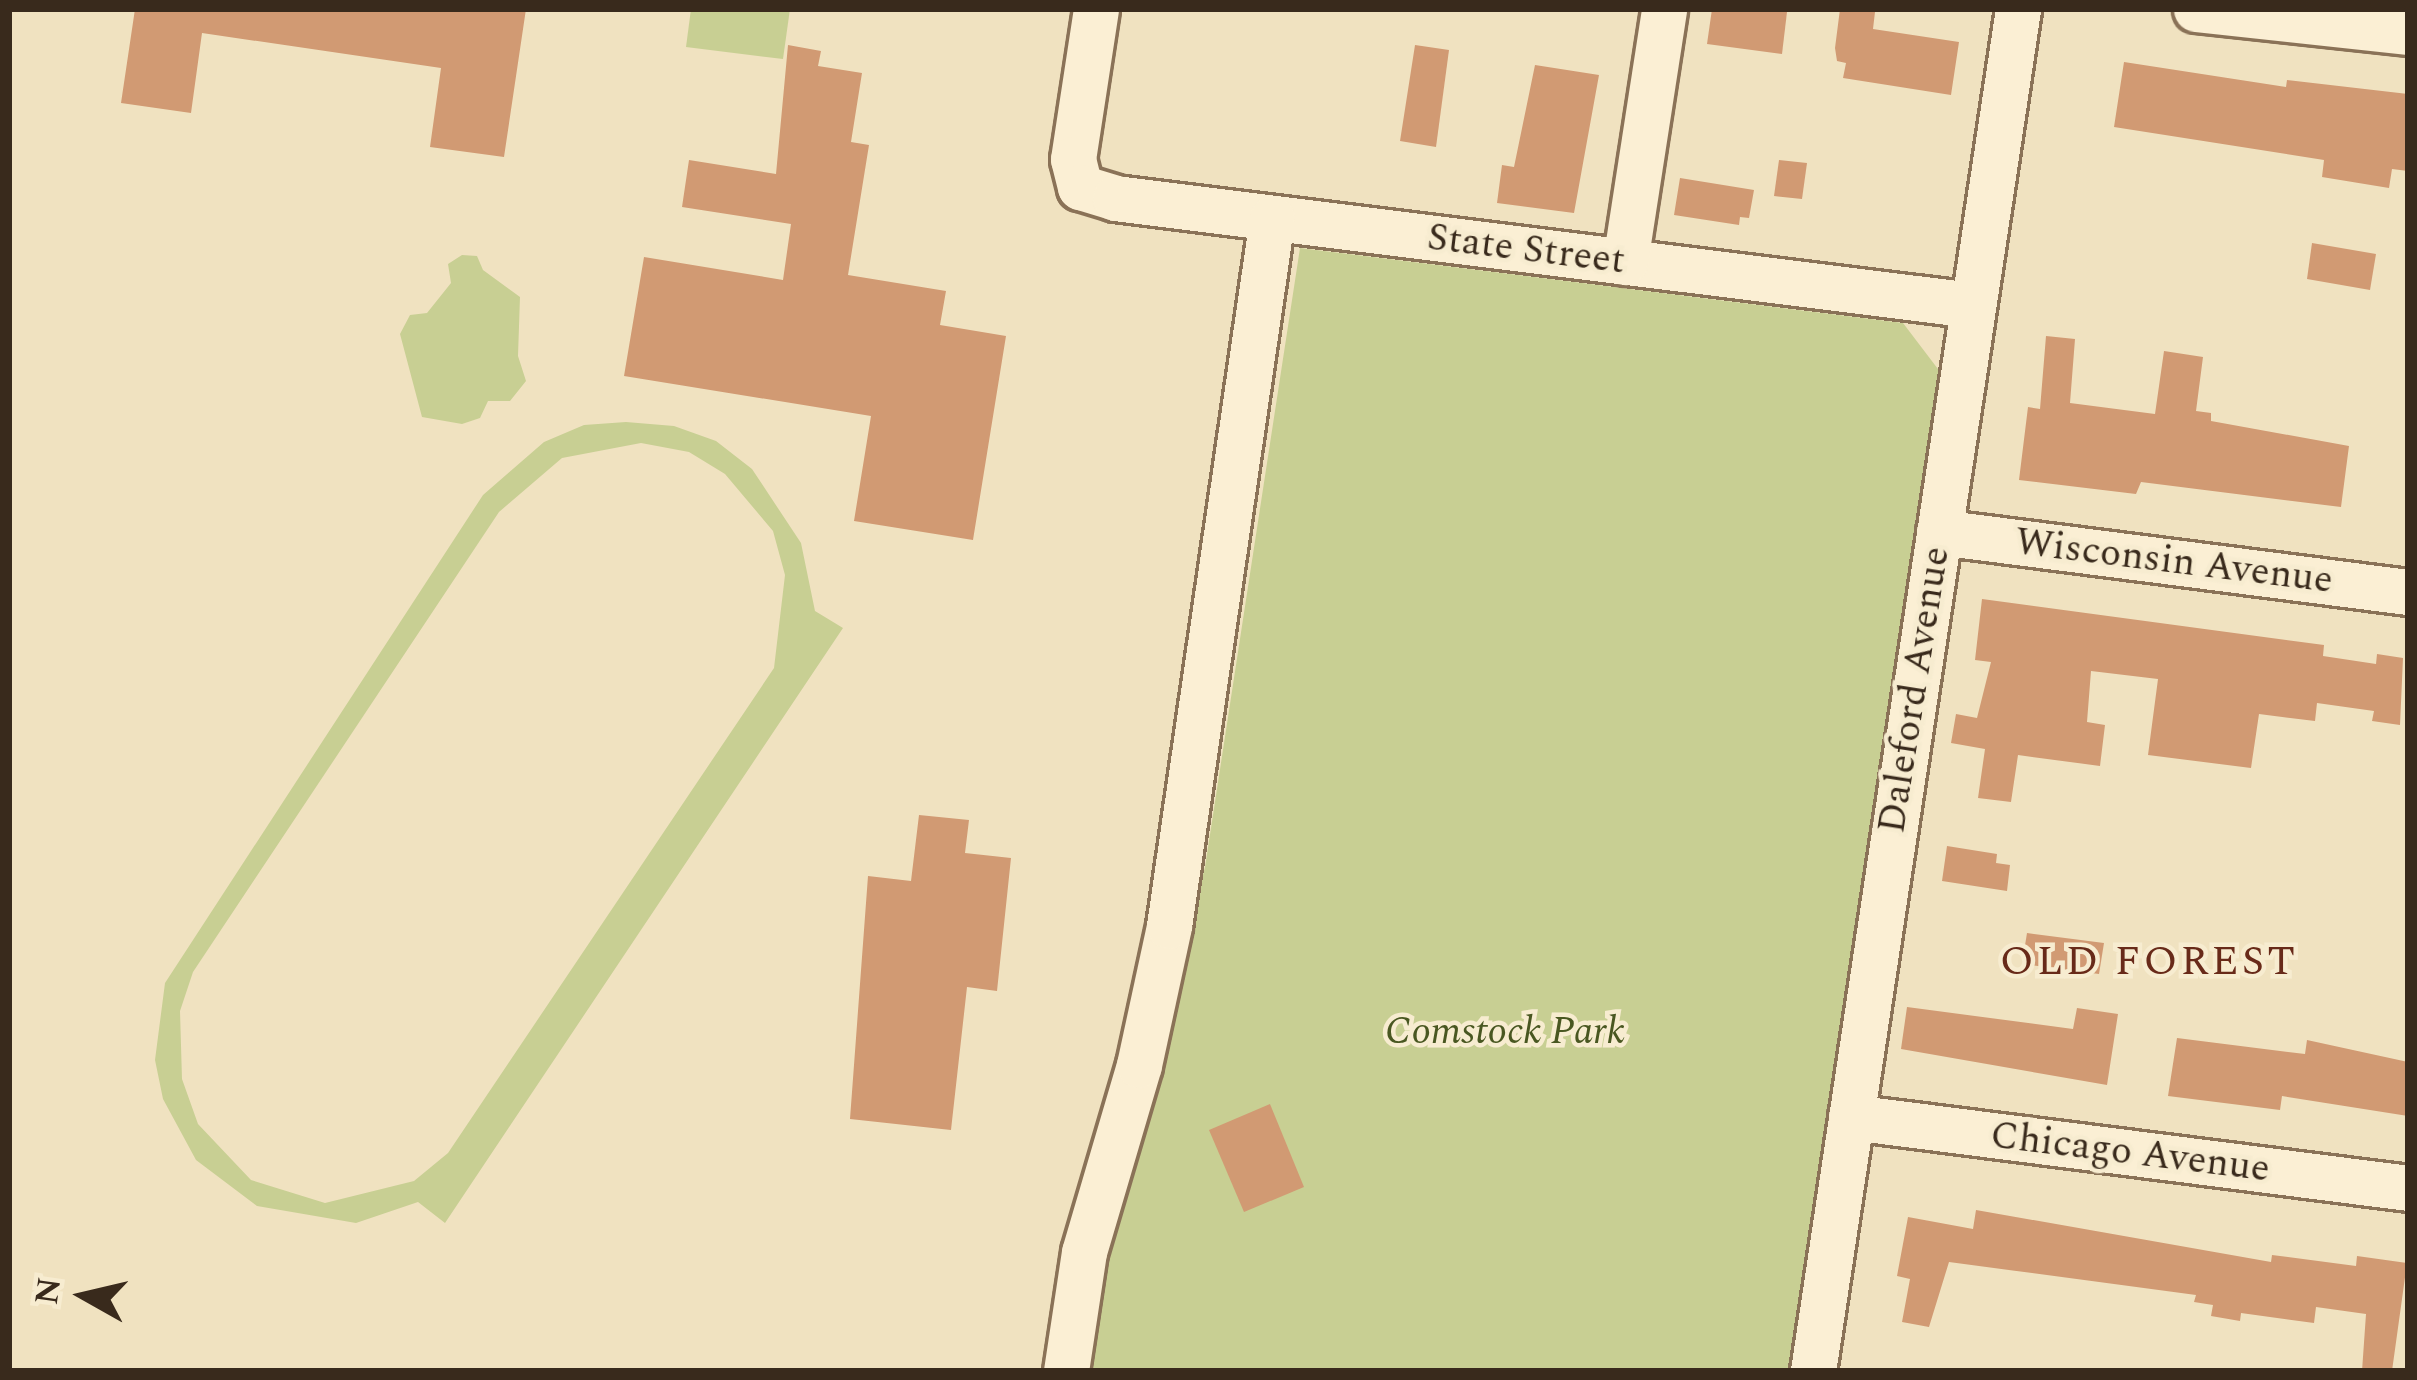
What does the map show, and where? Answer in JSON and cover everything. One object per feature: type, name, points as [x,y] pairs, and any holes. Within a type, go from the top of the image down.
[{"type":"street","name":"State Street","points":[[1096,9],[1072,159],[1080,187],[1272,218],[1972,305]]},
{"type":"street","points":[[1625,262],[1664,9]]},
{"type":"street","name":"Daleford Avenue","points":[[1813,1371],[2018,9]]},
{"type":"street","points":[[2196,9],[2251,10],[2408,32]]},
{"type":"street","points":[[1066,1371],[1084,1252],[1139,1065],[1169,926],[1272,218]]},
{"type":"street","name":"Wisconsin Avenue","points":[[1940,532],[2408,592]]},
{"type":"street","name":"Chicago Avenue","points":[[1852,1117],[2408,1188]]},
{"type":"green space","points":[[691,9],[790,9],[783,59],[686,47]]},
{"type":"green space","name":"Comstock Park","points":[[1300,248],[1903,323],[1941,373],[1791,1371],[1084,1371],[1098,1280],[1205,867]]},
{"type":"green space","points":[[462,255],[477,256],[483,270],[520,297],[518,356],[526,381],[510,401],[488,401],[480,418],[462,424],[422,417],[400,334],[410,315],[427,313],[451,283],[448,264]]},
{"type":"green space","points":[[584,425],[674,426],[716,441],[752,469],[801,543],[815,611],[843,628],[445,1223],[418,1202],[356,1223],[257,1206],[196,1160],[163,1099],[155,1060],[165,983],[483,495],[544,442]],"holes":[[[641,443],[689,452],[725,474],[773,531],[785,575],[774,668],[448,1153],[414,1181],[325,1203],[251,1180],[198,1124],[182,1079],[180,1011],[193,972],[499,512],[562,458]]]},
{"type":"building","points":[[135,9],[526,9],[504,157],[430,147],[441,68],[202,33],[191,113],[121,103]]},
{"type":"building","points":[[1712,9],[1787,12],[1782,54],[1707,44]]},
{"type":"building","points":[[1840,9],[1875,12],[1873,29],[1959,42],[1951,95],[1843,78],[1846,63],[1837,61],[1835,48]]},
{"type":"building","points":[[788,45],[821,51],[818,66],[862,73],[851,142],[869,145],[848,275],[946,291],[940,325],[1006,336],[973,540],[854,521],[871,416],[624,376],[644,257],[783,280],[791,224],[682,207],[689,160],[776,174]]},
{"type":"building","points":[[1415,45],[1449,50],[1436,147],[1400,141]]},
{"type":"building","points":[[2124,62],[2286,87],[2287,80],[2408,94],[2408,171],[2392,169],[2389,188],[2322,177],[2324,160],[2114,127]]},
{"type":"building","points":[[1535,65],[1599,75],[1574,213],[1497,203],[1502,165],[1514,167]]},
{"type":"building","points":[[1779,160],[1807,163],[1802,199],[1774,196]]},
{"type":"building","points":[[1680,178],[1754,190],[1749,218],[1740,217],[1739,225],[1674,215]]},
{"type":"building","points":[[2312,243],[2376,254],[2370,290],[2307,279]]},
{"type":"building","points":[[2046,336],[2075,339],[2070,403],[2155,414],[2164,351],[2203,357],[2196,411],[2211,413],[2211,421],[2349,446],[2341,507],[2141,482],[2136,494],[2019,480],[2028,407],[2040,409]]},
{"type":"building","points":[[1982,599],[2324,645],[2323,656],[2376,664],[2377,654],[2403,658],[2400,725],[2372,721],[2374,711],[2317,703],[2315,721],[2259,714],[2251,768],[2148,755],[2158,679],[2091,671],[2087,722],[2105,725],[2100,766],[2018,755],[2011,802],[1978,798],[1985,749],[1951,743],[1956,714],[1977,718],[1991,662],[1975,660]]},
{"type":"building","points":[[919,815],[969,820],[965,853],[1011,858],[997,991],[967,987],[951,1130],[850,1119],[868,876],[911,881]]},
{"type":"building","points":[[1947,846],[1997,854],[1996,863],[2010,865],[2007,891],[1942,881]]},
{"type":"building","points":[[2027,933],[2104,943],[2099,974],[2022,964]]},
{"type":"building","points":[[1907,1007],[2073,1029],[2077,1008],[2118,1014],[2107,1085],[1901,1049]]},
{"type":"building","points":[[2177,1038],[2305,1054],[2307,1040],[2408,1062],[2408,1116],[2282,1096],[2280,1110],[2168,1096]]},
{"type":"building","points":[[1270,1104],[1304,1187],[1244,1212],[1209,1130]]},
{"type":"building","points":[[1976,1210],[2271,1262],[2272,1255],[2356,1266],[2357,1256],[2407,1263],[2392,1371],[2362,1371],[2366,1314],[2316,1307],[2314,1323],[2241,1313],[2240,1321],[2211,1316],[2213,1305],[2194,1302],[2196,1295],[1949,1262],[1929,1327],[1902,1322],[1910,1279],[1897,1276],[1908,1217],[1973,1229]]},
{"type":"district","name":"OLD FOREST","points":[[2149,962]]}]
